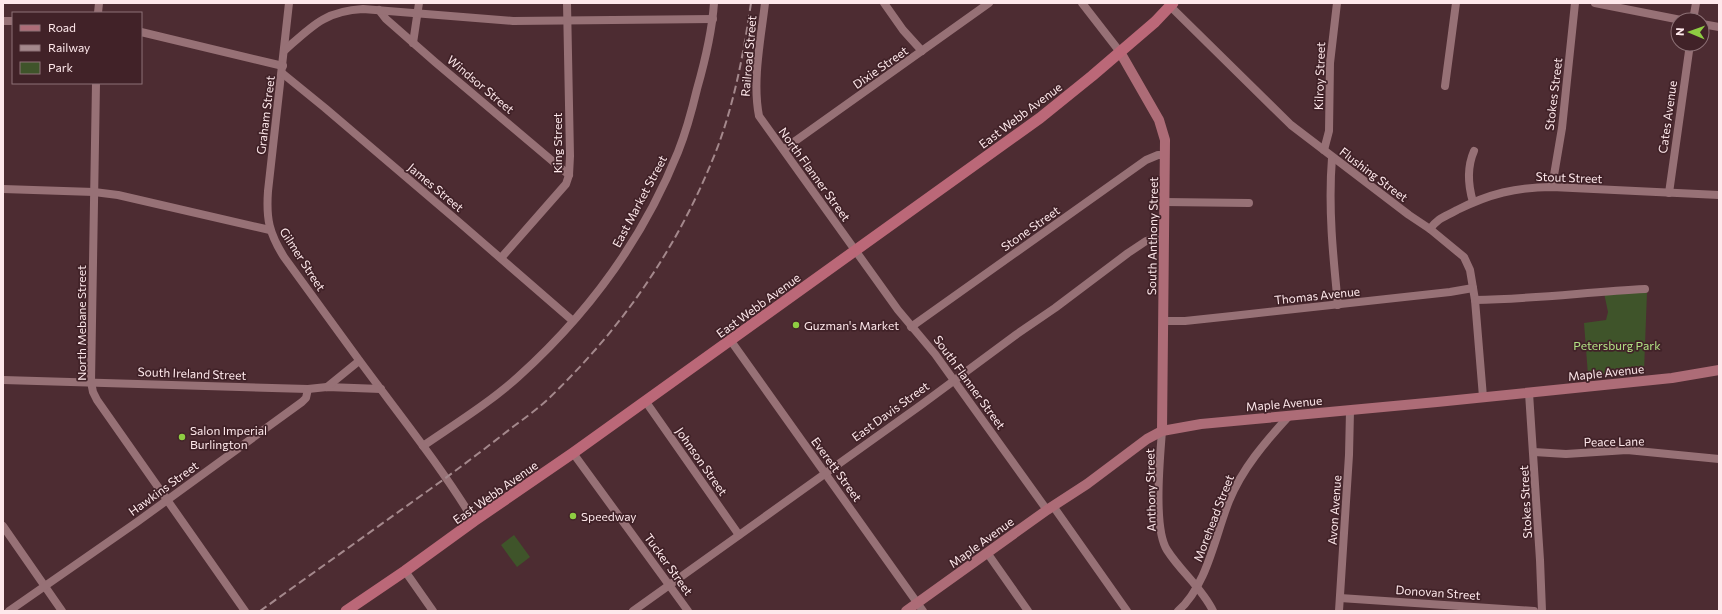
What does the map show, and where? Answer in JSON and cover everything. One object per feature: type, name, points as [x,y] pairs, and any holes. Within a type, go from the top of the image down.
[{"type":"highway","name":"East Webb Avenue","points":[[346,611],[405,572],[474,521],[573,454],[1040,118],[1087,81],[1155,22],[1172,5]]},
{"type":"main road","name":"South Anthony Street","points":[[1120,52],[1159,120],[1165,140],[1162,431]]},
{"type":"main road","name":"Maple Avenue","points":[[906,611],[920,607],[1050,508],[1087,484],[1147,438],[1162,431],[1201,424],[1672,378],[1719,370]]},
{"type":"street","name":"Graham Street","points":[[270,230],[267,216],[268,191],[290,3]]},
{"type":"street","points":[[413,43],[419,3]]},
{"type":"street","name":"King Street","points":[[501,258],[566,184],[570,175],[567,3]]},
{"type":"street","name":"East Market Street","points":[[423,446],[507,387],[532,364],[591,301],[636,238],[671,168],[687,125],[702,74],[713,19],[714,3]]},
{"type":"street","name":"Railroad Street","points":[[758,110],[756,102],[757,79],[765,3]]},
{"type":"street","points":[[884,3],[903,30],[922,52]]},
{"type":"street","name":"Dixie Street","points":[[784,149],[990,3]]},
{"type":"street","points":[[1082,3],[1120,52]]},
{"type":"street","name":"Kilroy Street","points":[[1324,150],[1329,131],[1330,63],[1337,3]]},
{"type":"street","points":[[1445,86],[1456,3]]},
{"type":"street","name":"Stokes Street","points":[[1552,187],[1562,128],[1576,3]]},
{"type":"street","points":[[1595,3],[1670,18]]},
{"type":"street","name":"Flushing Street","points":[[1172,5],[1291,125],[1409,216],[1430,229],[1464,257],[1470,270],[1475,300],[1482,397]]},
{"type":"street","points":[[285,50],[316,24],[336,12],[363,9],[513,20],[713,19]]},
{"type":"street","name":"Windsor Street","points":[[379,10],[386,19],[413,43],[570,175]]},
{"type":"street","name":"James Street","points":[[142,32],[282,70],[573,321]]},
{"type":"street","name":"Cates Avenue","points":[[1669,193],[1689,52]]},
{"type":"street","name":"North Mebane Street","points":[[96,84],[91,382],[93,392],[97,400],[245,611]]},
{"type":"street","name":"North Flanner Street","points":[[758,110],[759,116],[763,122],[784,149],[856,251]]},
{"type":"street","points":[[1473,202],[1469,188],[1469,162],[1474,151]]},
{"type":"street","name":"Stone Street","points":[[912,327],[1146,160],[1158,155],[1165,155]]},
{"type":"street","points":[[1332,158],[1332,244],[1338,304]]},
{"type":"street","name":"Stout Street","points":[[1430,229],[1440,218],[1473,202],[1508,191],[1530,188],[1552,187],[1719,195]]},
{"type":"street","name":"Gilmer Street","points":[[3,189],[94,192],[136,199],[270,230],[284,257],[423,446],[461,499],[474,521]]},
{"type":"street","points":[[1164,202],[1249,203]]},
{"type":"street","name":"East Davis Street","points":[[634,611],[1146,241],[1163,236]]},
{"type":"street","name":"South Flanner Street","points":[[856,251],[912,327],[936,354],[1127,611]]},
{"type":"street","name":"Thomas Avenue","points":[[1163,321],[1193,320],[1450,292],[1473,288]]},
{"type":"street","points":[[1475,300],[1521,299],[1568,294],[1644,290]]},
{"type":"street","name":"Everett Street","points":[[731,341],[826,472],[920,607]]},
{"type":"street","points":[[327,387],[359,361]]},
{"type":"street","name":"South Ireland Street","points":[[3,380],[308,389],[327,387],[381,389]]},
{"type":"street","name":"Hawkins Street","points":[[9,611],[167,500],[302,402],[306,398],[308,389]]},
{"type":"street","name":"Stokes Street","points":[[1529,393],[1534,452],[1542,611]]},
{"type":"street","name":"Johnson Street","points":[[646,402],[739,534]]},
{"type":"street","name":"Avon Avenue","points":[[1339,611],[1350,455],[1350,410]]},
{"type":"street","name":"Morehead Street","points":[[1178,611],[1186,605],[1208,564],[1230,500],[1239,480],[1252,460],[1289,416]]},
{"type":"street","name":"Anthony Street","points":[[1162,431],[1160,467],[1161,535],[1167,550],[1210,603],[1213,611]]},
{"type":"street","name":"Peace Lane","points":[[1534,452],[1566,454],[1627,450],[1719,459]]},
{"type":"street","name":"Tucker Street","points":[[573,454],[688,611]]},
{"type":"street","points":[[3,526],[62,611]]},
{"type":"street","points":[[988,554],[1028,611]]},
{"type":"street","points":[[405,572],[433,611]]},
{"type":"street","name":"Donovan Street","points":[[1340,598],[1534,611]]},
{"type":"green space","name":"Petersburg Park","points":[[1647,292],[1644,371],[1588,375],[1584,323],[1606,320],[1608,312],[1604,293]]},
{"type":"green space","points":[[514,535],[530,557],[517,567],[501,545]]},
{"type":"railway","points":[[260,611],[440,482],[538,408],[574,373],[600,344],[647,283],[686,217],[703,182],[718,146],[729,111],[738,75],[751,3]]},
{"type":"place","name":"Guzman's Market","points":[[796,325]]},
{"type":"place","name":"Salon Imperial Burlington","points":[[182,437]]},
{"type":"place","name":"Speedway","points":[[573,516]]}]
